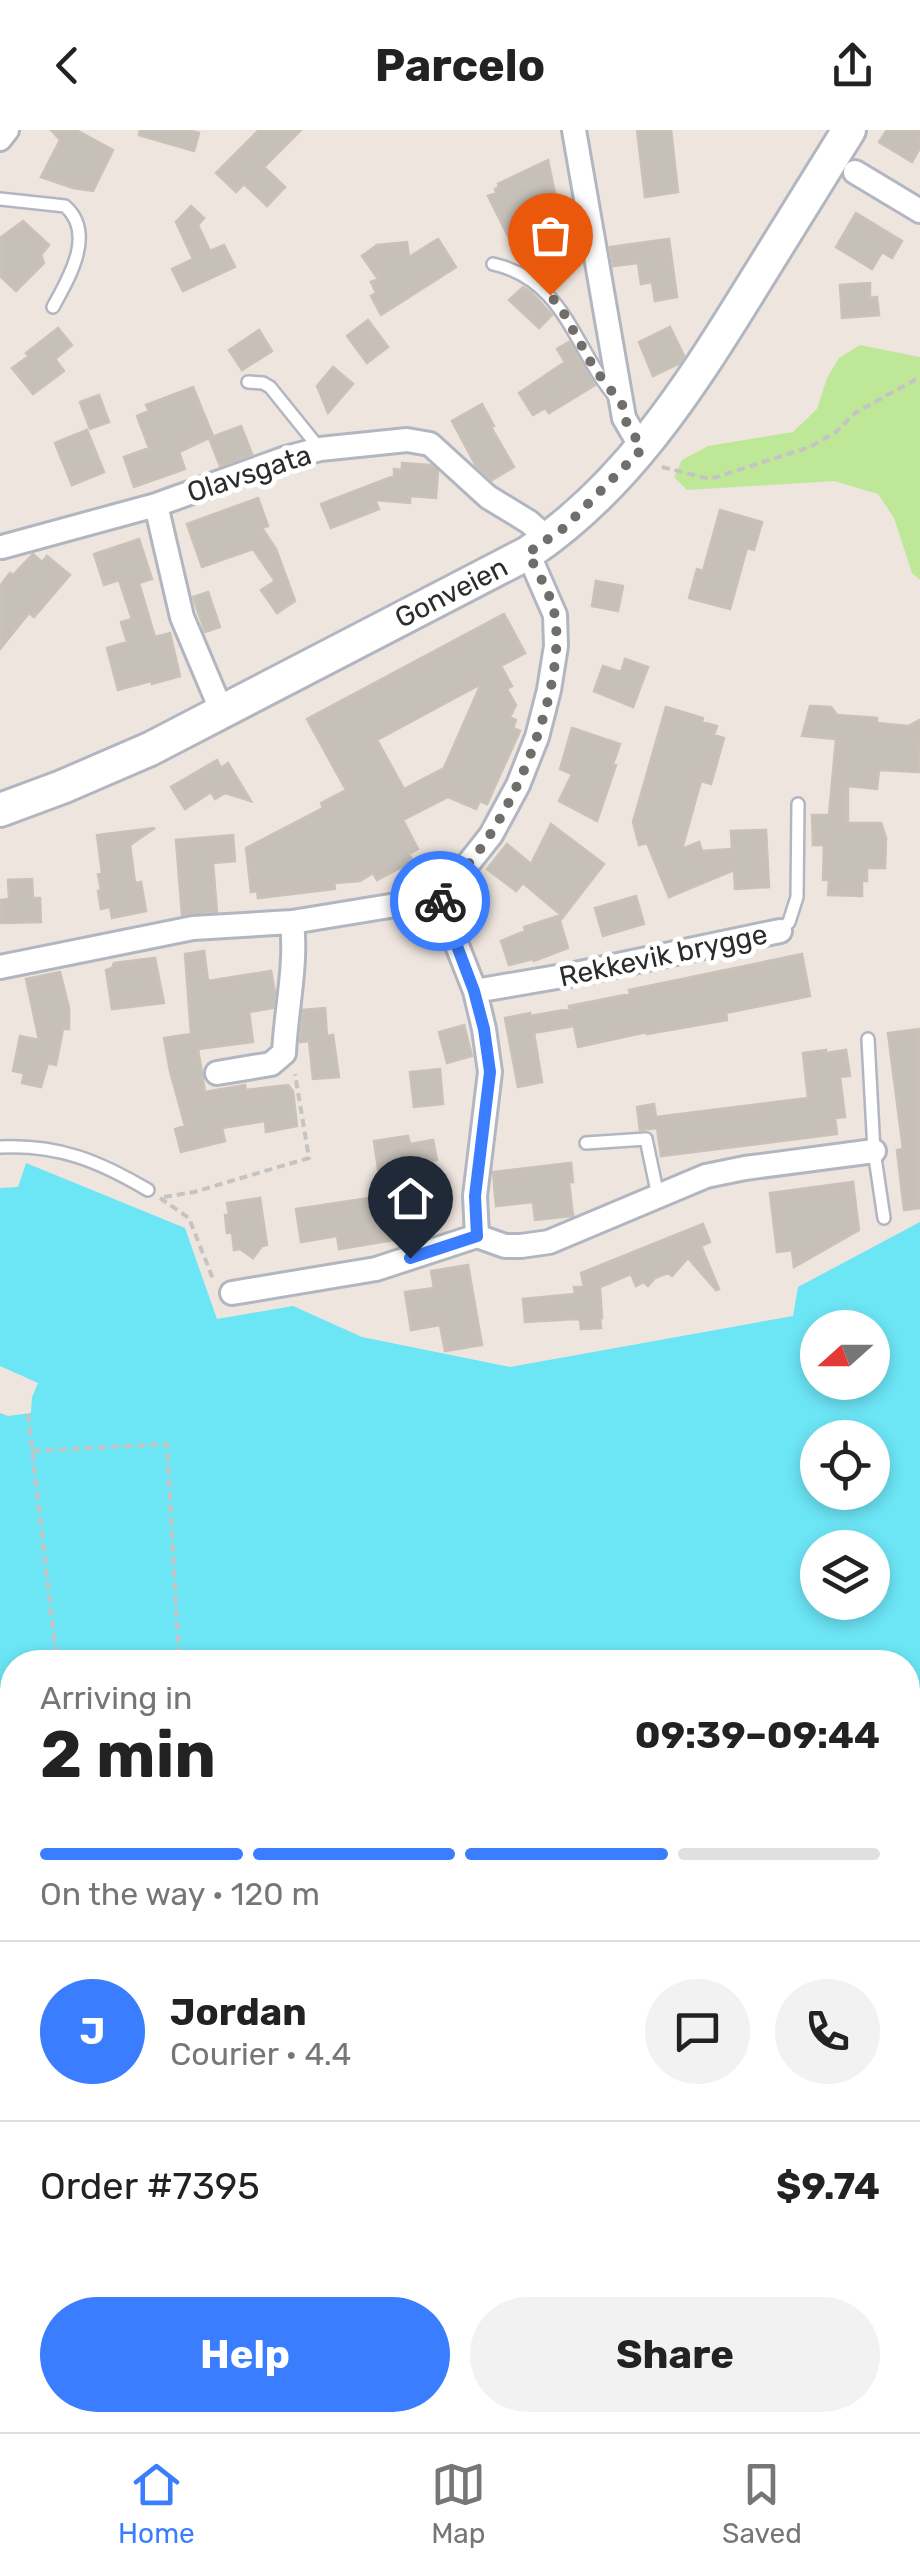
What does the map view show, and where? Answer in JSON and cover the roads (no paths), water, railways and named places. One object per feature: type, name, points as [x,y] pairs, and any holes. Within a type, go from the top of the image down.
[{"type":"street","points":[[0,138],[7,130]]},
{"type":"street","points":[[574,130],[624,418],[648,457]]},
{"type":"street","name":"Gonveien","points":[[0,810],[150,749],[538,546],[564,528],[648,457],[849,130]]},
{"type":"street","points":[[856,172],[920,212]]},
{"type":"street","name":"Olavsgata","points":[[2,547],[156,505],[320,449],[407,440],[430,444],[488,497],[529,522],[538,546]]},
{"type":"street","name":"Olavsgata","points":[[156,505],[182,617],[222,712]]},
{"type":"street","points":[[0,967],[193,928],[292,922],[402,904],[436,892],[464,869],[490,834],[518,785],[537,737],[550,690],[556,646],[555,615],[538,546]]},
{"type":"street","points":[[436,892],[474,991],[490,1072],[475,1196],[477,1236]]},
{"type":"street","points":[[218,1073],[271,1064],[284,1054],[295,948],[292,922]]},
{"type":"street","name":"Rekkevik brygge","points":[[474,991],[580,973],[780,930]]},
{"type":"street","points":[[232,1293],[376,1269],[477,1236],[504,1246],[549,1242],[706,1176],[874,1151]]},
{"type":"lane","points":[[0,199],[65,206],[73,213],[79,226],[79,250],[53,306]]},
{"type":"lane","points":[[493,264],[550,295],[594,368],[623,406]]},
{"type":"lane","points":[[248,382],[270,386],[320,449]]},
{"type":"lane","name":"Rekkevik brygge","points":[[780,930],[790,922],[797,897],[798,804]]},
{"type":"lane","points":[[868,1039],[874,1151],[884,1218]]},
{"type":"lane","points":[[586,1142],[646,1140],[658,1196]]},
{"type":"lane","points":[[0,1146],[39,1146],[74,1154],[148,1190]]},
{"type":"water","points":[[26,1163],[185,1228],[217,1319],[293,1306],[362,1337],[510,1367],[793,1316],[798,1287],[920,1222],[920,1650],[0,1650],[0,1413],[31,1413],[38,1383],[0,1366],[0,1188],[18,1187]]}]
